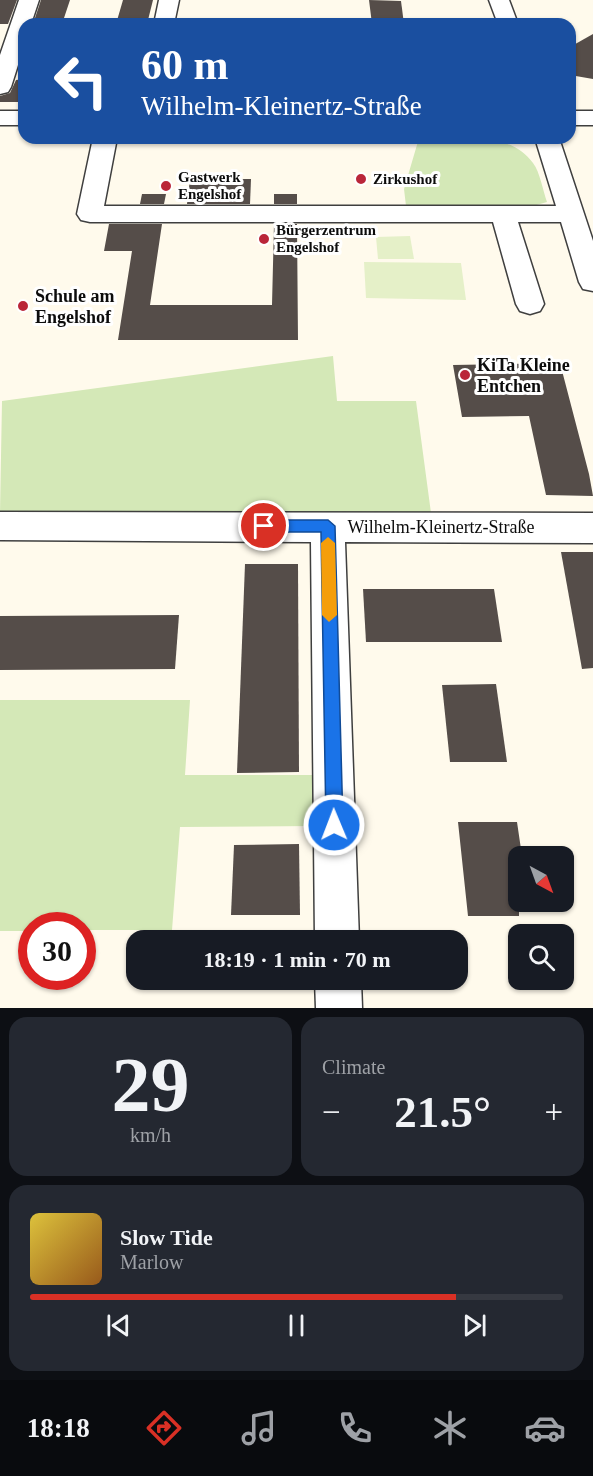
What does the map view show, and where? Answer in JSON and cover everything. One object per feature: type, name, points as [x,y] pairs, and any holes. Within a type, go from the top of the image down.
[{"type":"street","points":[[23,18],[29,0]]},
{"type":"street","points":[[166,18],[170,0]]},
{"type":"street","points":[[499,0],[506,18]]},
{"type":"street","points":[[0,87],[18,33]]},
{"type":"street","points":[[0,118],[18,118]]},
{"type":"street","points":[[576,118],[593,118]]},
{"type":"street","points":[[104,144],[90,214],[570,214]]},
{"type":"street","points":[[550,144],[570,214],[592,275]]},
{"type":"street","points":[[503,213],[530,304]]},
{"type":"street","name":"Wilhelm-Kleinertz-Straße","points":[[0,526],[593,528]]},
{"type":"street","points":[[328,526],[337,930]]},
{"type":"street","points":[[338,990],[339,1008]]},
{"type":"green space","points":[[417,144],[507,144],[522,152],[533,163],[547,202],[533,206],[406,206],[404,189]]},
{"type":"green space","points":[[410,236],[414,259],[378,259],[376,237]]},
{"type":"green space","points":[[364,262],[461,263],[466,300],[366,298]]},
{"type":"green space","points":[[333,356],[337,401],[416,401],[431,513],[0,513],[2,401]]},
{"type":"green space","points":[[0,700],[190,700],[185,775],[315,775],[316,826],[180,827],[172,930],[96,930],[96,912],[18,912],[18,931],[0,931]]},
{"type":"building","points":[[0,0],[17,0],[8,24],[0,24]]},
{"type":"building","points":[[41,0],[70,0],[64,18],[35,18]]},
{"type":"building","points":[[123,0],[153,0],[148,18],[118,18]]},
{"type":"building","points":[[369,0],[401,1],[403,18],[371,18]]},
{"type":"building","points":[[593,34],[593,79],[576,76],[576,44]]},
{"type":"building","points":[[18,80],[18,102],[0,102],[0,96],[10,93]]},
{"type":"building","points":[[190,179],[251,179],[250,204],[187,204]]},
{"type":"building","points":[[142,194],[166,194],[164,204],[140,204]]},
{"type":"building","points":[[274,194],[297,194],[297,204],[274,204]]},
{"type":"building","points":[[109,224],[162,224],[150,305],[272,305],[274,224],[297,224],[298,340],[118,340],[132,251],[104,251]]},
{"type":"building","points":[[560,363],[593,496],[546,495],[529,416],[462,417],[453,365]]},
{"type":"building","points":[[561,552],[593,552],[593,668],[582,669]]},
{"type":"building","points":[[245,564],[298,564],[299,772],[237,773]]},
{"type":"building","points":[[363,589],[494,589],[502,642],[366,642]]},
{"type":"building","points":[[179,615],[175,669],[0,670],[0,616]]},
{"type":"building","points":[[496,684],[507,762],[450,762],[442,685]]},
{"type":"building","points":[[458,822],[517,822],[521,846],[508,846],[508,912],[519,912],[519,916],[468,916]]},
{"type":"building","points":[[299,844],[300,915],[231,915],[234,845]]},
{"type":"slow traffic","points":[[328,543],[329,615]]},
{"type":"place","name":"Zirkushof","points":[[361,179]]},
{"type":"place","name":"Gastwerk Engelshof","points":[[166,186]]},
{"type":"place","name":"Bürgerzentrum Engelshof","points":[[264,239]]},
{"type":"place","name":"Schule am Engelshof","points":[[23,306]]},
{"type":"place","name":"KiTa Kleine Entchen","points":[[465,375]]},
{"type":"route","points":[[264,526],[328,526],[334,825]]}]
